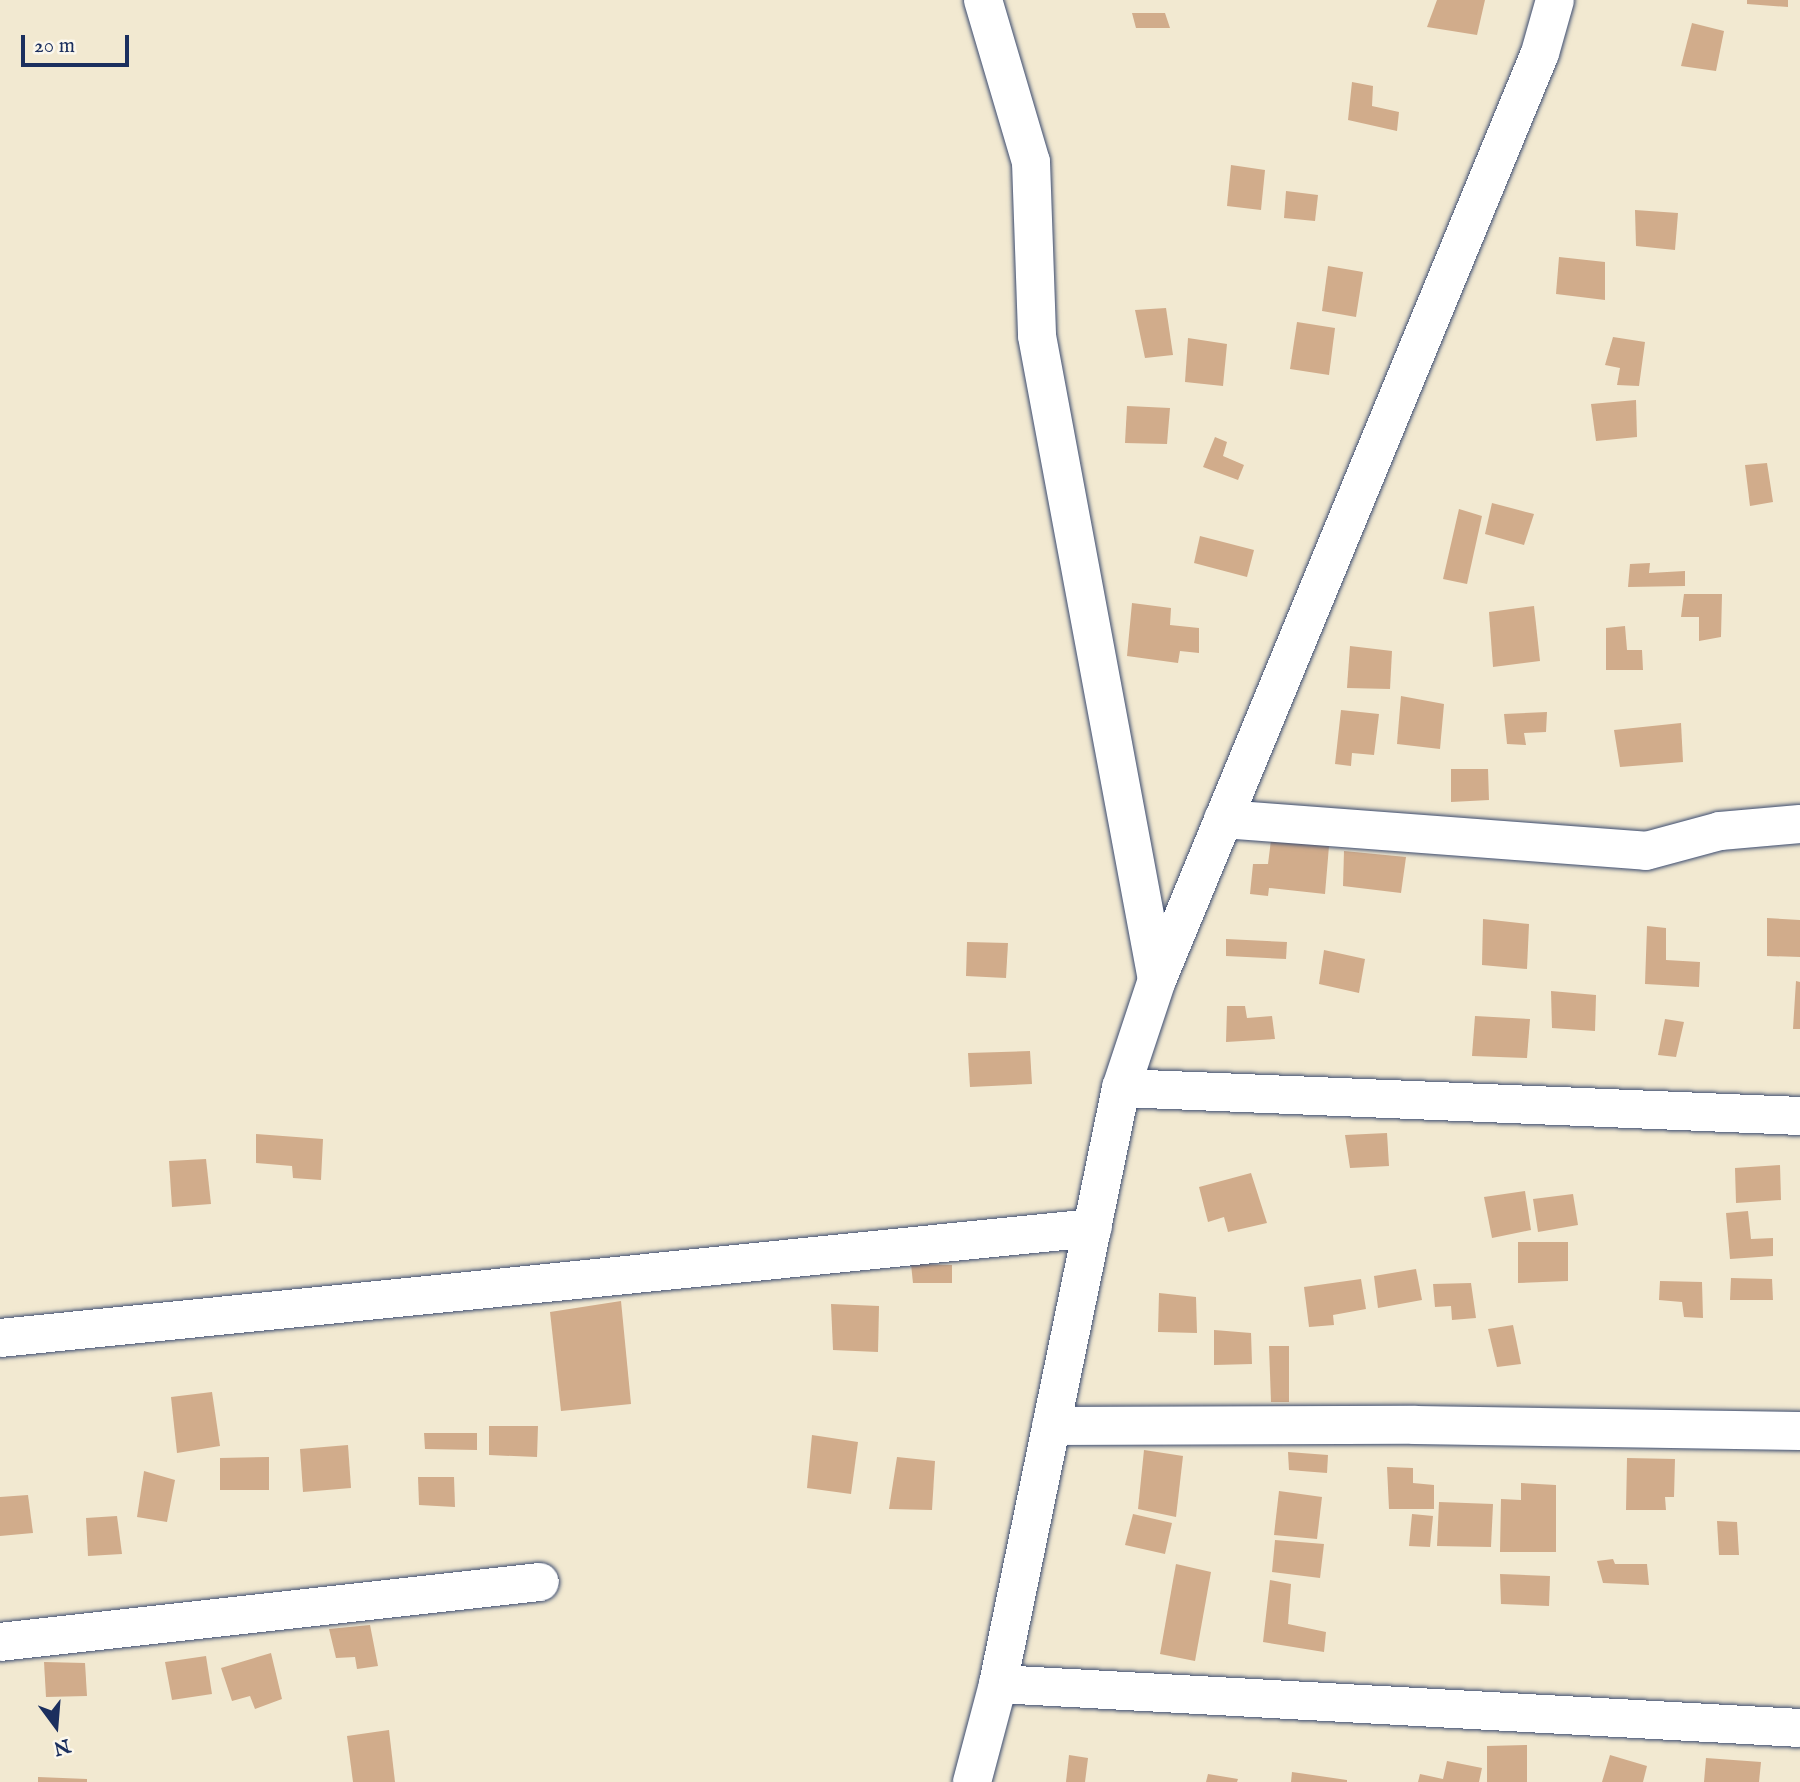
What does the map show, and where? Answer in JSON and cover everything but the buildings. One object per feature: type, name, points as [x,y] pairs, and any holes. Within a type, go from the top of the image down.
[{"type":"street","points":[[984,0],[1031,162],[1037,336],[1157,980]]},
{"type":"street","points":[[972,1782],[998,1684],[1121,1088],[1157,980],[1540,53],[1555,0]]},
{"type":"street","points":[[1223,819],[1646,851],[1720,831],[1800,824]]},
{"type":"street","points":[[1121,1088],[1800,1116]]},
{"type":"street","points":[[0,1338],[1092,1228]]},
{"type":"street","points":[[1051,1426],[1415,1425],[1800,1431]]},
{"type":"street","points":[[0,1642],[540,1582]]},
{"type":"street","points":[[998,1684],[1800,1728]]}]
